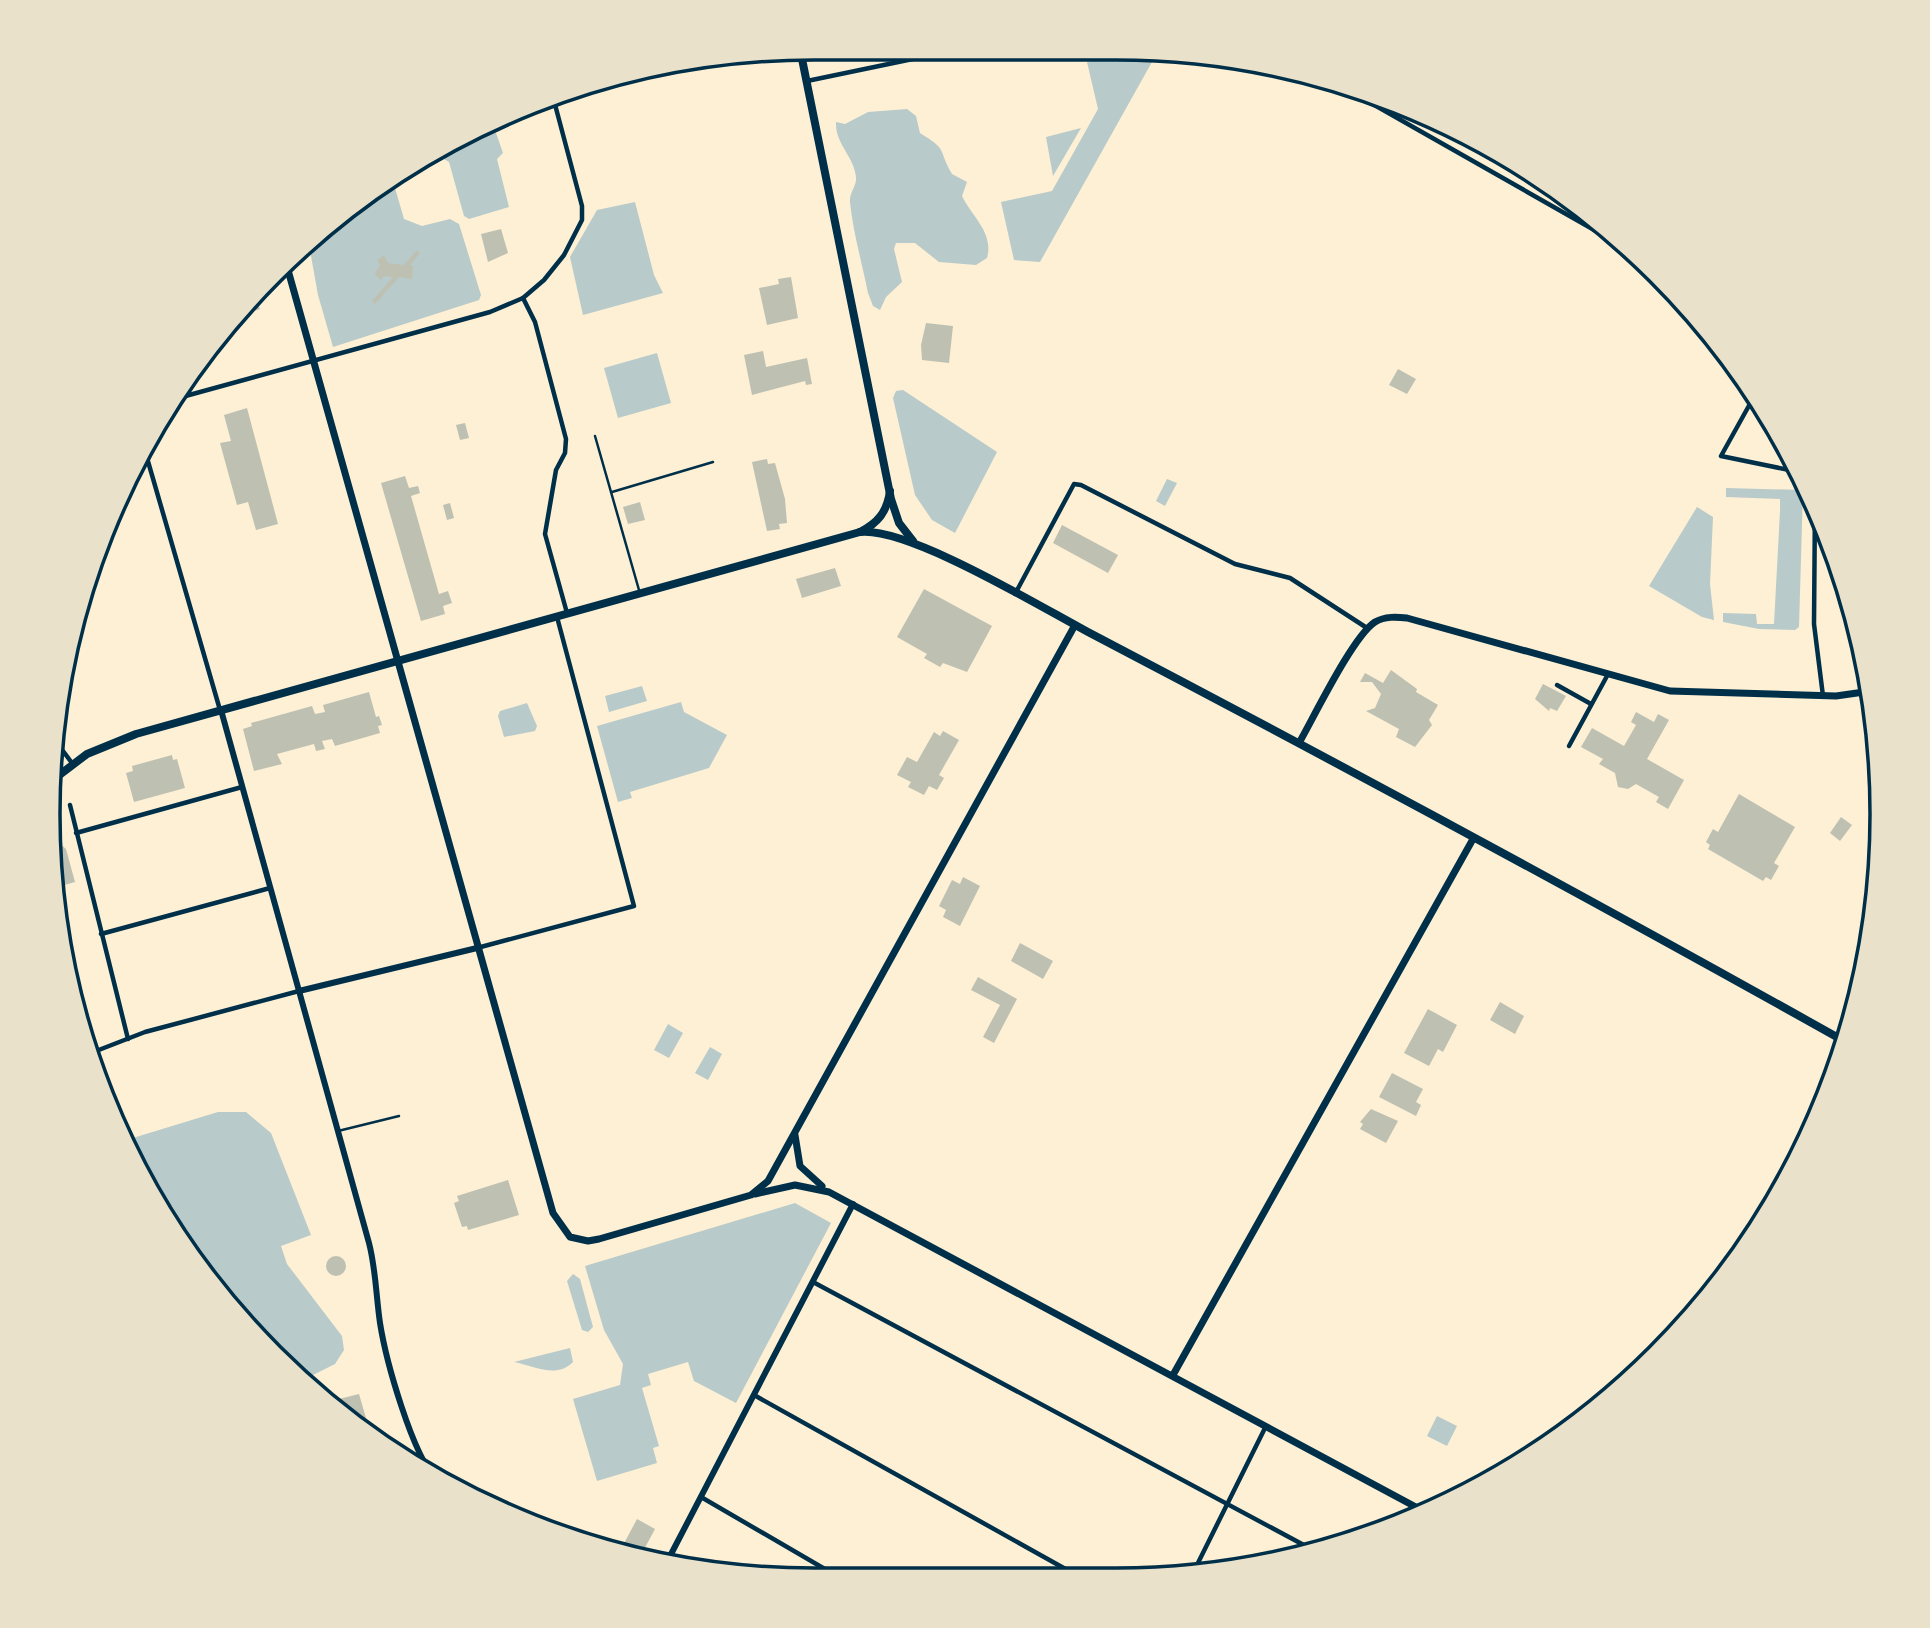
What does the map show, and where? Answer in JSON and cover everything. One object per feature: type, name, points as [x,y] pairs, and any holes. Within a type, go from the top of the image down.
[{"type":"main road","points":[[802,60],[890,491],[899,523],[915,543]]},
{"type":"main road","points":[[289,272],[553,1213],[570,1237],[588,1241],[599,1239],[795,1185],[829,1192],[1415,1507]]},
{"type":"main road","points":[[61,773],[72,763],[124,739],[860,532],[880,519],[887,507],[890,491]]},
{"type":"main road","points":[[860,532],[890,534],[915,543],[1075,625],[1299,743],[1836,1037]]},
{"type":"main road","points":[[1299,743],[1367,628],[1385,618],[1408,618],[1607,676],[1682,692],[1823,695],[1860,692]]},
{"type":"main road","points":[[751,1195],[768,1181],[1075,625]]},
{"type":"main road","points":[[1173,1375],[1473,839]]},
{"type":"main road","points":[[796,1131],[795,1150],[800,1166],[829,1192]]},
{"type":"street","points":[[807,81],[908,60]]},
{"type":"street","points":[[186,396],[490,312],[523,298],[559,261],[583,213],[554,106]]},
{"type":"street","points":[[1378,107],[1587,225]]},
{"type":"street","points":[[523,298],[534,322],[566,439],[565,453],[556,470],[545,534],[568,614]]},
{"type":"street","points":[[1749,405],[1721,456],[1787,470]]},
{"type":"street","points":[[148,461],[221,710],[374,1261],[383,1338],[418,1455]]},
{"type":"street","points":[[1015,594],[1074,484],[1081,485],[1228,560],[1290,578],[1367,628]]},
{"type":"street","points":[[1815,529],[1813,616],[1823,695]]},
{"type":"street","points":[[98,1050],[128,1039],[299,991],[634,906],[557,617]]},
{"type":"street","points":[[1569,746],[1607,676]]},
{"type":"street","points":[[1557,685],[1591,704]]},
{"type":"street","points":[[62,750],[72,763]]},
{"type":"street","points":[[76,832],[242,787]]},
{"type":"street","points":[[70,805],[128,1039]]},
{"type":"street","points":[[101,934],[270,888]]},
{"type":"street","points":[[671,1555],[853,1204]]},
{"type":"street","points":[[812,1282],[1303,1545]]},
{"type":"street","points":[[753,1395],[1064,1568]]},
{"type":"street","points":[[1197,1564],[1266,1425]]},
{"type":"street","points":[[701,1497],[823,1568]]},
{"type":"lane","points":[[595,436],[640,593]]},
{"type":"lane","points":[[612,492],[713,461]]},
{"type":"lane","points":[[338,1132],[399,1116]]},
{"type":"shaded area","points":[[1153,61],[1040,262],[1014,260],[1001,202],[1052,191],[1098,109],[1087,62]]},
{"type":"shaded area","points":[[907,109],[916,116],[920,133],[939,147],[952,174],[967,182],[962,196],[985,233],[988,241],[987,258],[976,265],[939,262],[915,243],[896,243],[894,249],[902,282],[886,297],[880,310],[873,306],[868,293],[850,202],[855,170],[838,137],[836,122],[845,124],[868,112]]},
{"type":"shaded area","points":[[1081,128],[1053,176],[1046,137]]},
{"type":"shaded area","points":[[493,131],[496,133],[503,153],[497,159],[509,207],[469,219],[464,216],[449,162],[442,158],[480,137]]},
{"type":"shaded area","points":[[395,187],[404,219],[422,226],[450,219],[459,224],[481,295],[479,300],[333,347],[318,295],[310,253],[355,215]]},
{"type":"shaded area","points":[[635,202],[654,275],[663,293],[583,315],[570,257],[597,210]]},
{"type":"shaded area","points":[[657,353],[671,403],[618,418],[604,368]]},
{"type":"shaded area","points":[[903,390],[997,452],[955,533],[932,520],[915,495],[893,398],[896,391]]},
{"type":"shaded area","points":[[1167,479],[1177,483],[1165,506],[1156,501]]},
{"type":"shaded area","points":[[1726,488],[1797,490],[1803,502],[1799,627],[1795,630],[1759,629],[1723,622],[1723,613],[1756,614],[1757,624],[1774,624],[1780,511],[1780,499],[1726,497]]},
{"type":"shaded area","points":[[1697,507],[1713,517],[1710,584],[1714,620],[1702,617],[1649,586]]},
{"type":"shaded area","points":[[642,686],[647,701],[609,712],[605,696]]},
{"type":"shaded area","points":[[681,702],[684,712],[727,735],[709,768],[630,792],[632,798],[618,802],[597,726]]},
{"type":"shaded area","points":[[527,703],[537,726],[535,731],[504,737],[498,716],[500,711]]},
{"type":"shaded area","points":[[668,1024],[683,1033],[669,1058],[654,1050]]},
{"type":"shaded area","points":[[710,1047],[722,1054],[708,1080],[695,1073]]},
{"type":"shaded area","points":[[218,1112],[246,1112],[271,1133],[311,1235],[281,1246],[287,1264],[342,1336],[344,1350],[335,1364],[311,1376],[280,1348],[215,1273],[161,1191],[133,1138]]},
{"type":"shaded area","points":[[795,1203],[831,1223],[736,1403],[694,1381],[688,1362],[648,1374],[651,1385],[642,1388],[659,1446],[653,1448],[657,1463],[597,1481],[573,1399],[620,1385],[623,1364],[604,1330],[585,1266]]},
{"type":"shaded area","points":[[573,1274],[580,1279],[593,1327],[588,1332],[582,1330],[567,1281]]},
{"type":"shaded area","points":[[570,1348],[573,1362],[560,1370],[545,1370],[514,1362]]},
{"type":"shaded area","points":[[1437,1416],[1457,1426],[1447,1446],[1427,1436]]},
{"type":"building","points":[[501,229],[508,253],[488,262],[481,234]]},
{"type":"building","points":[[417,250],[420,253],[410,265],[413,266],[412,279],[399,277],[375,304],[372,301],[393,277],[384,276],[381,280],[375,274],[380,265],[377,260],[384,255],[388,263],[404,265]]},
{"type":"building","points":[[791,277],[798,318],[767,325],[759,288],[779,284],[778,279]]},
{"type":"building","points":[[926,323],[953,326],[949,363],[922,360],[921,345]]},
{"type":"building","points":[[763,351],[766,367],[807,358],[812,384],[806,385],[805,381],[752,395],[744,355]]},
{"type":"building","points":[[1398,369],[1416,379],[1407,394],[1389,385]]},
{"type":"building","points":[[247,408],[278,524],[256,530],[248,502],[237,505],[220,443],[231,441],[224,415]]},
{"type":"building","points":[[465,423],[469,438],[460,440],[456,425]]},
{"type":"building","points":[[767,459],[768,464],[775,463],[785,499],[787,523],[779,524],[780,529],[767,531],[752,462]]},
{"type":"building","points":[[405,476],[409,488],[418,486],[420,493],[411,496],[439,594],[448,591],[452,603],[443,606],[445,614],[421,621],[381,483]]},
{"type":"building","points":[[640,502],[645,520],[628,524],[623,507]]},
{"type":"building","points":[[450,503],[454,518],[447,520],[443,505]]},
{"type":"building","points":[[1062,525],[1118,555],[1108,573],[1053,543]]},
{"type":"building","points":[[835,568],[841,586],[802,598],[796,579]]},
{"type":"building","points":[[924,589],[992,626],[967,672],[943,663],[940,667],[924,658],[927,654],[897,637]]},
{"type":"building","points":[[1391,670],[1417,689],[1416,692],[1438,705],[1429,720],[1432,725],[1415,747],[1396,737],[1399,729],[1366,711],[1375,708],[1381,694],[1372,682],[1360,682],[1365,673],[1383,683]]},
{"type":"building","points":[[1543,684],[1566,696],[1557,711],[1550,708],[1549,711],[1535,699]]},
{"type":"building","points":[[369,692],[376,717],[379,716],[382,725],[378,726],[380,733],[335,746],[332,739],[322,741],[325,749],[316,751],[314,744],[277,754],[282,764],[254,771],[243,729],[252,726],[251,723],[312,706],[315,714],[325,712],[323,705]]},
{"type":"building","points":[[1636,712],[1654,722],[1658,714],[1669,720],[1647,759],[1684,780],[1668,809],[1656,802],[1659,797],[1636,784],[1628,789],[1618,787],[1615,773],[1599,764],[1603,759],[1581,747],[1592,728],[1624,746],[1636,725],[1631,722]]},
{"type":"building","points":[[943,731],[959,740],[939,775],[944,778],[937,790],[929,786],[924,795],[908,787],[911,782],[897,775],[907,757],[917,762],[934,732],[940,736]]},
{"type":"building","points":[[172,755],[173,760],[177,759],[185,788],[134,802],[126,773],[133,771],[132,766]]},
{"type":"building","points":[[1739,794],[1795,827],[1774,863],[1779,866],[1771,880],[1766,877],[1763,881],[1708,849],[1710,845],[1706,842],[1713,829],[1718,832]]},
{"type":"building","points":[[1841,817],[1852,825],[1840,841],[1830,833]]},
{"type":"building","points":[[61,845],[66,849],[75,882],[63,885]]},
{"type":"building","points":[[963,877],[980,886],[960,926],[943,917],[946,910],[939,906],[952,880],[960,884]]},
{"type":"building","points":[[1020,943],[1053,961],[1043,979],[1011,961]]},
{"type":"building","points":[[978,977],[1017,999],[994,1043],[983,1037],[1000,1005],[971,990]]},
{"type":"building","points":[[1500,1002],[1524,1016],[1515,1034],[1490,1020]]},
{"type":"building","points":[[1428,1009],[1457,1025],[1443,1052],[1438,1049],[1429,1066],[1404,1053]]},
{"type":"building","points":[[1392,1073],[1423,1089],[1416,1102],[1421,1105],[1416,1116],[1379,1097]]},
{"type":"building","points":[[1371,1109],[1398,1121],[1386,1143],[1360,1129],[1363,1124],[1360,1122]]},
{"type":"building","points":[[508,1180],[519,1215],[468,1230],[467,1226],[462,1227],[454,1203],[459,1201],[457,1196]]},
{"type":"building","points":[[336,1256],[343,1259],[346,1266],[343,1273],[336,1276],[329,1273],[326,1266],[329,1259]]},
{"type":"building","points":[[359,1394],[367,1421],[355,1413],[339,1399]]},
{"type":"building","points":[[637,1519],[655,1529],[644,1549],[624,1544]]}]
